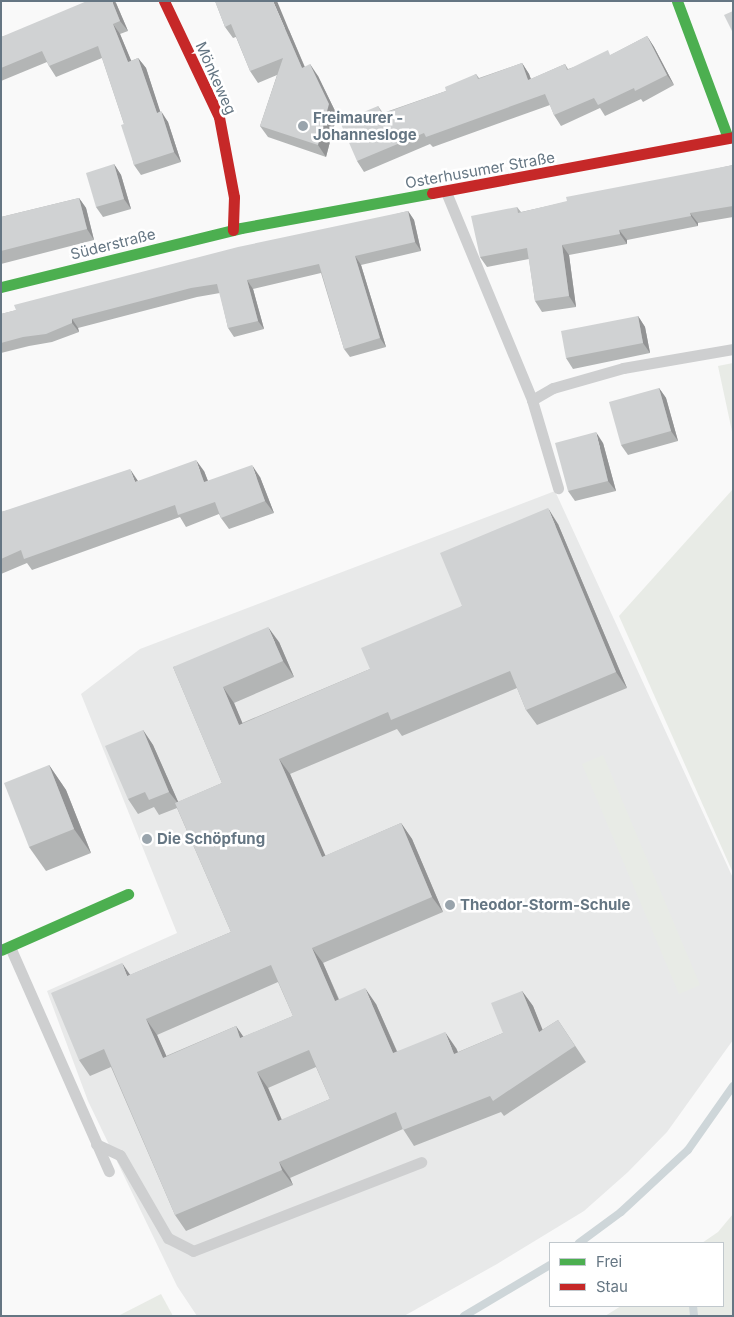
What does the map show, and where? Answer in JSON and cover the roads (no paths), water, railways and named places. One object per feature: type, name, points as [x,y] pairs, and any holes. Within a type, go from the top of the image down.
[{"type":"main road","name":"Mönkeweg","points":[[164,1],[219,117],[234,197],[233,230]]},
{"type":"main road","points":[[677,1],[730,138]]},
{"type":"main road","name":"Osterhusumer Straße","points":[[233,230],[730,138]]},
{"type":"main road","name":"Süderstraße","points":[[1,287],[233,230]]},
{"type":"main road","points":[[6,948],[128,894]]},
{"type":"lane","points":[[446,192],[532,400],[558,488]]},
{"type":"lane","points":[[532,400],[553,388],[623,368],[733,349]]},
{"type":"lane","points":[[6,948],[109,1171]]},
{"type":"lane","points":[[96,1144],[120,1155],[168,1238],[193,1251],[420,1162]]},
{"type":"waterway","points":[[580,1242],[621,1212],[688,1150],[733,1086]]},
{"type":"waterway","points":[[464,1316],[549,1266]]},
{"type":"waterway","points":[[693,1307],[694,1316]]},
{"type":"place","name":"Freimaurer - Johannesloge","points":[[303,126]]},
{"type":"place","name":"Die Schöpfung","points":[[147,839]]},
{"type":"place","name":"Theodor-Storm-Schule","points":[[450,905]]}]
